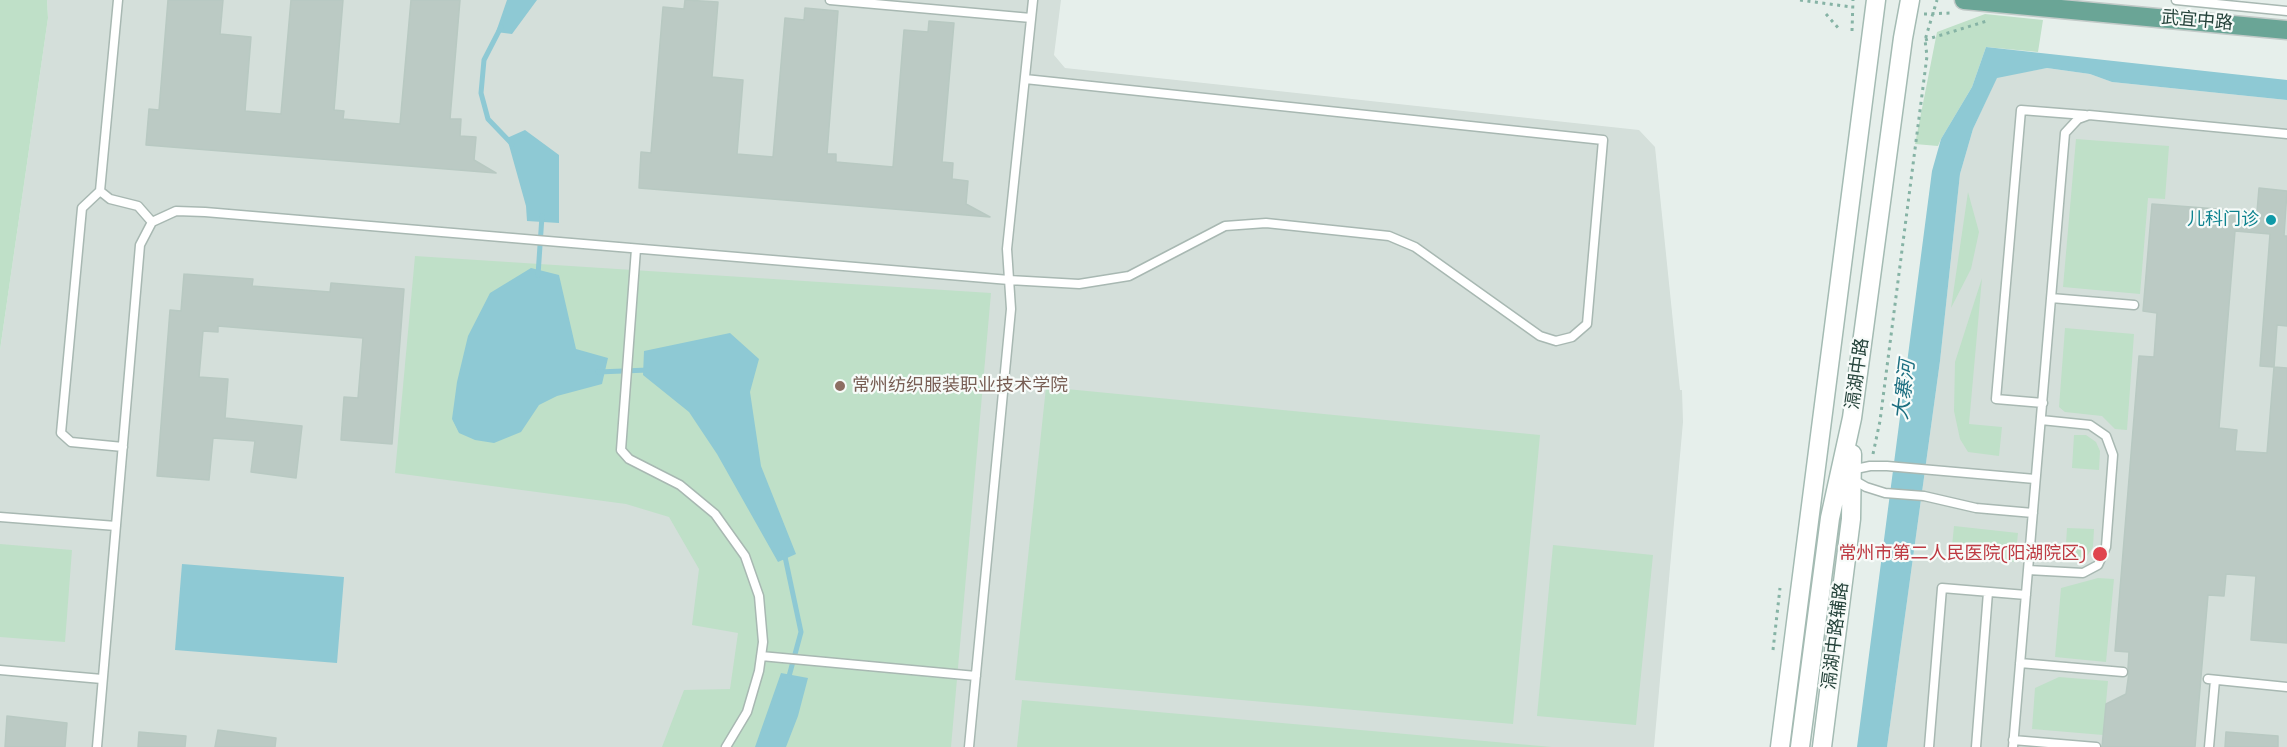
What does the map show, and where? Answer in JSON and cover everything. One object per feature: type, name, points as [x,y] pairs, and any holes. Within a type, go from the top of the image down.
[{"type":"main road","name":"滆湖中路","points":[[1780,747],[1876,0]]},
{"type":"main road","name":"滆湖中路","points":[[1800,747],[1830,518],[1848,474],[1852,418],[1910,0]]},
{"type":"main road","name":"武宜中路","points":[[1964,0],[2287,30]]},
{"type":"main road","name":"滆湖中路辅路","points":[[1822,747],[1851,519],[1848,474]]},
{"type":"lane","points":[[118,0],[100,191],[82,208],[62,433],[71,442],[123,447]]},
{"type":"lane","points":[[830,0],[1031,18]]},
{"type":"lane","points":[[969,747],[1011,309],[1007,249],[1033,0]]},
{"type":"lane","points":[[2176,0],[2287,11]]},
{"type":"lane","points":[[97,747],[141,245],[152,222],[176,211],[1078,284],[1129,276],[1225,226],[1266,223],[1389,236],[1415,247],[1540,336],[1556,340],[1572,337],[1587,324],[1604,140],[1024,79]]},
{"type":"lane","points":[[2043,403],[1996,399],[2021,110],[2287,134]]},
{"type":"lane","points":[[2089,115],[2078,119],[2065,133],[2013,743],[2096,747]]},
{"type":"lane","points":[[100,191],[110,199],[138,206],[152,222]]},
{"type":"lane","points":[[636,249],[621,450],[629,459],[680,485],[715,514],[745,556],[759,596],[763,642],[759,671],[747,712],[726,747]]},
{"type":"lane","points":[[2051,298],[2134,305]]},
{"type":"lane","points":[[2028,570],[2083,573],[2098,565],[2106,547],[2113,455],[2106,436],[2090,425],[2042,420]]},
{"type":"lane","points":[[1848,474],[1870,466],[1887,466],[2035,479]]},
{"type":"lane","points":[[1848,474],[1866,487],[1885,493],[1924,496],[1976,508],[2033,513]]},
{"type":"lane","points":[[0,517],[116,526]]},
{"type":"lane","points":[[1929,747],[1942,588],[2026,595]]},
{"type":"lane","points":[[1976,747],[1989,592]]},
{"type":"lane","points":[[761,656],[976,676]]},
{"type":"lane","points":[[2020,663],[2123,672]]},
{"type":"lane","points":[[0,670],[102,679]]},
{"type":"lane","points":[[2209,747],[2211,679],[2287,687]]},
{"type":"path","points":[[1800,0],[1812,1]]},
{"type":"path","points":[[1852,33],[1853,0]]},
{"type":"path","points":[[1870,466],[1880,421],[1923,91],[1927,56],[1925,40],[1937,0]]},
{"type":"path","points":[[1826,14],[1840,30]]},
{"type":"path","points":[[1925,40],[1993,19]]},
{"type":"shaded area","name":"常州纺织服装职业技术学院","points":[[47,0],[1061,0],[1054,55],[1065,68],[1639,130],[1655,147],[1680,390],[1682,390],[1683,422],[1654,747],[0,747],[0,350],[48,18]]},
{"type":"shaded area","name":"常州市第二人民医院(阳湖院区)","points":[[2047,68],[2090,74],[2112,82],[2287,100],[2287,747],[1887,747],[1940,361],[1960,174],[1973,129],[1997,77]]},
{"type":"green space","points":[[0,0],[47,0],[48,18],[0,350]]},
{"type":"green space","points":[[1985,14],[2043,20],[2038,52],[1986,47],[1972,87],[1938,146],[1915,144],[1937,32]]},
{"type":"green space","points":[[2076,139],[2169,146],[2165,199],[2148,198],[2140,294],[2063,287]]},
{"type":"green space","points":[[1968,192],[1979,232],[1971,269],[1951,308]]},
{"type":"green space","points":[[415,256],[991,293],[951,747],[662,747],[684,690],[730,689],[738,633],[692,625],[699,569],[669,517],[626,504],[395,473]]},
{"type":"green space","points":[[1982,278],[1969,424],[2002,427],[1999,456],[1968,452],[1960,439],[1954,411],[1955,362]]},
{"type":"green space","points":[[2065,328],[2134,334],[2127,430],[2115,429],[2102,416],[2065,412],[2059,407]]},
{"type":"green space","points":[[1046,387],[1540,435],[1513,724],[1015,680]]},
{"type":"green space","points":[[2074,435],[2086,435],[2096,442],[2100,451],[2099,470],[2072,468]]},
{"type":"green space","points":[[1954,526],[2018,533],[2015,562],[1951,556]]},
{"type":"green space","points":[[2067,528],[2094,529],[2093,547],[2087,556],[2076,562],[2065,561]]},
{"type":"green space","points":[[0,544],[72,550],[65,642],[0,637]]},
{"type":"green space","points":[[1553,545],[1653,555],[1636,725],[1537,716]]},
{"type":"green space","points":[[2098,578],[2114,579],[2106,662],[2055,657],[2061,588]]},
{"type":"green space","points":[[2059,677],[2108,681],[2103,735],[2032,729],[2035,688]]},
{"type":"green space","points":[[1022,700],[1203,716],[1552,747],[1017,747]]},
{"type":"water","points":[[507,0],[537,0],[512,34],[496,32]]},
{"type":"water","name":"大寨河","points":[[1986,47],[2287,80],[2287,100],[2112,82],[2090,74],[2047,68],[1997,78],[1973,129],[1960,174],[1940,361],[1887,747],[1857,747],[1932,171],[1941,139],[1972,87]]},
{"type":"water","points":[[525,130],[559,155],[559,223],[527,221],[526,206],[507,138]]},
{"type":"water","points":[[531,268],[559,275],[576,349],[608,358],[602,384],[557,396],[539,405],[521,432],[494,443],[475,440],[459,433],[452,419],[457,382],[468,336],[490,293]]},
{"type":"water","points":[[730,333],[759,359],[750,392],[761,466],[796,554],[778,562],[717,454],[689,412],[643,375],[644,351]]},
{"type":"water","points":[[182,564],[344,577],[337,663],[175,650]]},
{"type":"water","points":[[781,673],[808,678],[798,716],[786,747],[755,747]]},
{"type":"building","points":[[168,0],[223,0],[220,34],[251,37],[245,111],[281,114],[291,0],[343,0],[334,110],[344,111],[343,119],[400,124],[411,0],[460,0],[450,119],[461,119],[460,136],[476,137],[474,160],[496,173],[146,145],[149,109],[159,110]]},
{"type":"building","points":[[685,0],[718,2],[712,77],[743,80],[737,154],[773,157],[785,18],[804,20],[805,8],[838,11],[827,154],[836,154],[836,162],[893,167],[904,30],[928,32],[929,21],[954,23],[942,162],[953,163],[952,179],[968,181],[966,204],[990,217],[639,188],[641,152],[651,153],[663,7],[684,9]]},
{"type":"building","points":[[2259,188],[2287,191],[2284,236],[2287,236],[2287,326],[2277,325],[2274,367],[2287,368],[2287,643],[2251,640],[2256,576],[2226,574],[2224,596],[2208,595],[2195,747],[2102,747],[2106,704],[2126,694],[2129,672],[2129,652],[2115,651],[2139,356],[2154,357],[2157,313],[2143,311],[2152,204],[2257,212]],"holes":[[[2235,231],[2270,234],[2260,366],[2274,367],[2267,453],[2235,451],[2237,430],[2219,428]]]},
{"type":"building","points":[[184,274],[253,279],[252,286],[330,292],[331,283],[404,289],[392,444],[341,440],[344,397],[358,398],[363,338],[218,326],[218,332],[203,331],[199,377],[228,379],[225,418],[302,426],[296,478],[251,472],[255,441],[213,438],[209,480],[157,476],[170,310],[181,311]]},
{"type":"building","points":[[7,716],[67,723],[65,747],[5,747]]},
{"type":"building","points":[[218,730],[276,738],[275,747],[215,747]]},
{"type":"building","points":[[139,732],[186,736],[185,747],[138,747]]},
{"type":"building","points":[[2226,732],[2278,736],[2278,747],[2225,747]]},
{"type":"waterway","points":[[501,27],[484,60],[481,93],[488,119],[512,144]]},
{"type":"waterway","points":[[538,275],[542,216]]},
{"type":"waterway","points":[[598,372],[648,370]]},
{"type":"waterway","points":[[784,552],[801,632],[788,680]]},
{"type":"place","name":"儿科门诊","points":[[2271,220]]},
{"type":"place","name":"常州纺织服装职业技术学院","points":[[840,386]]},
{"type":"place","name":"常州市第二人民医院(阳湖院区)","points":[[2100,554]]}]
